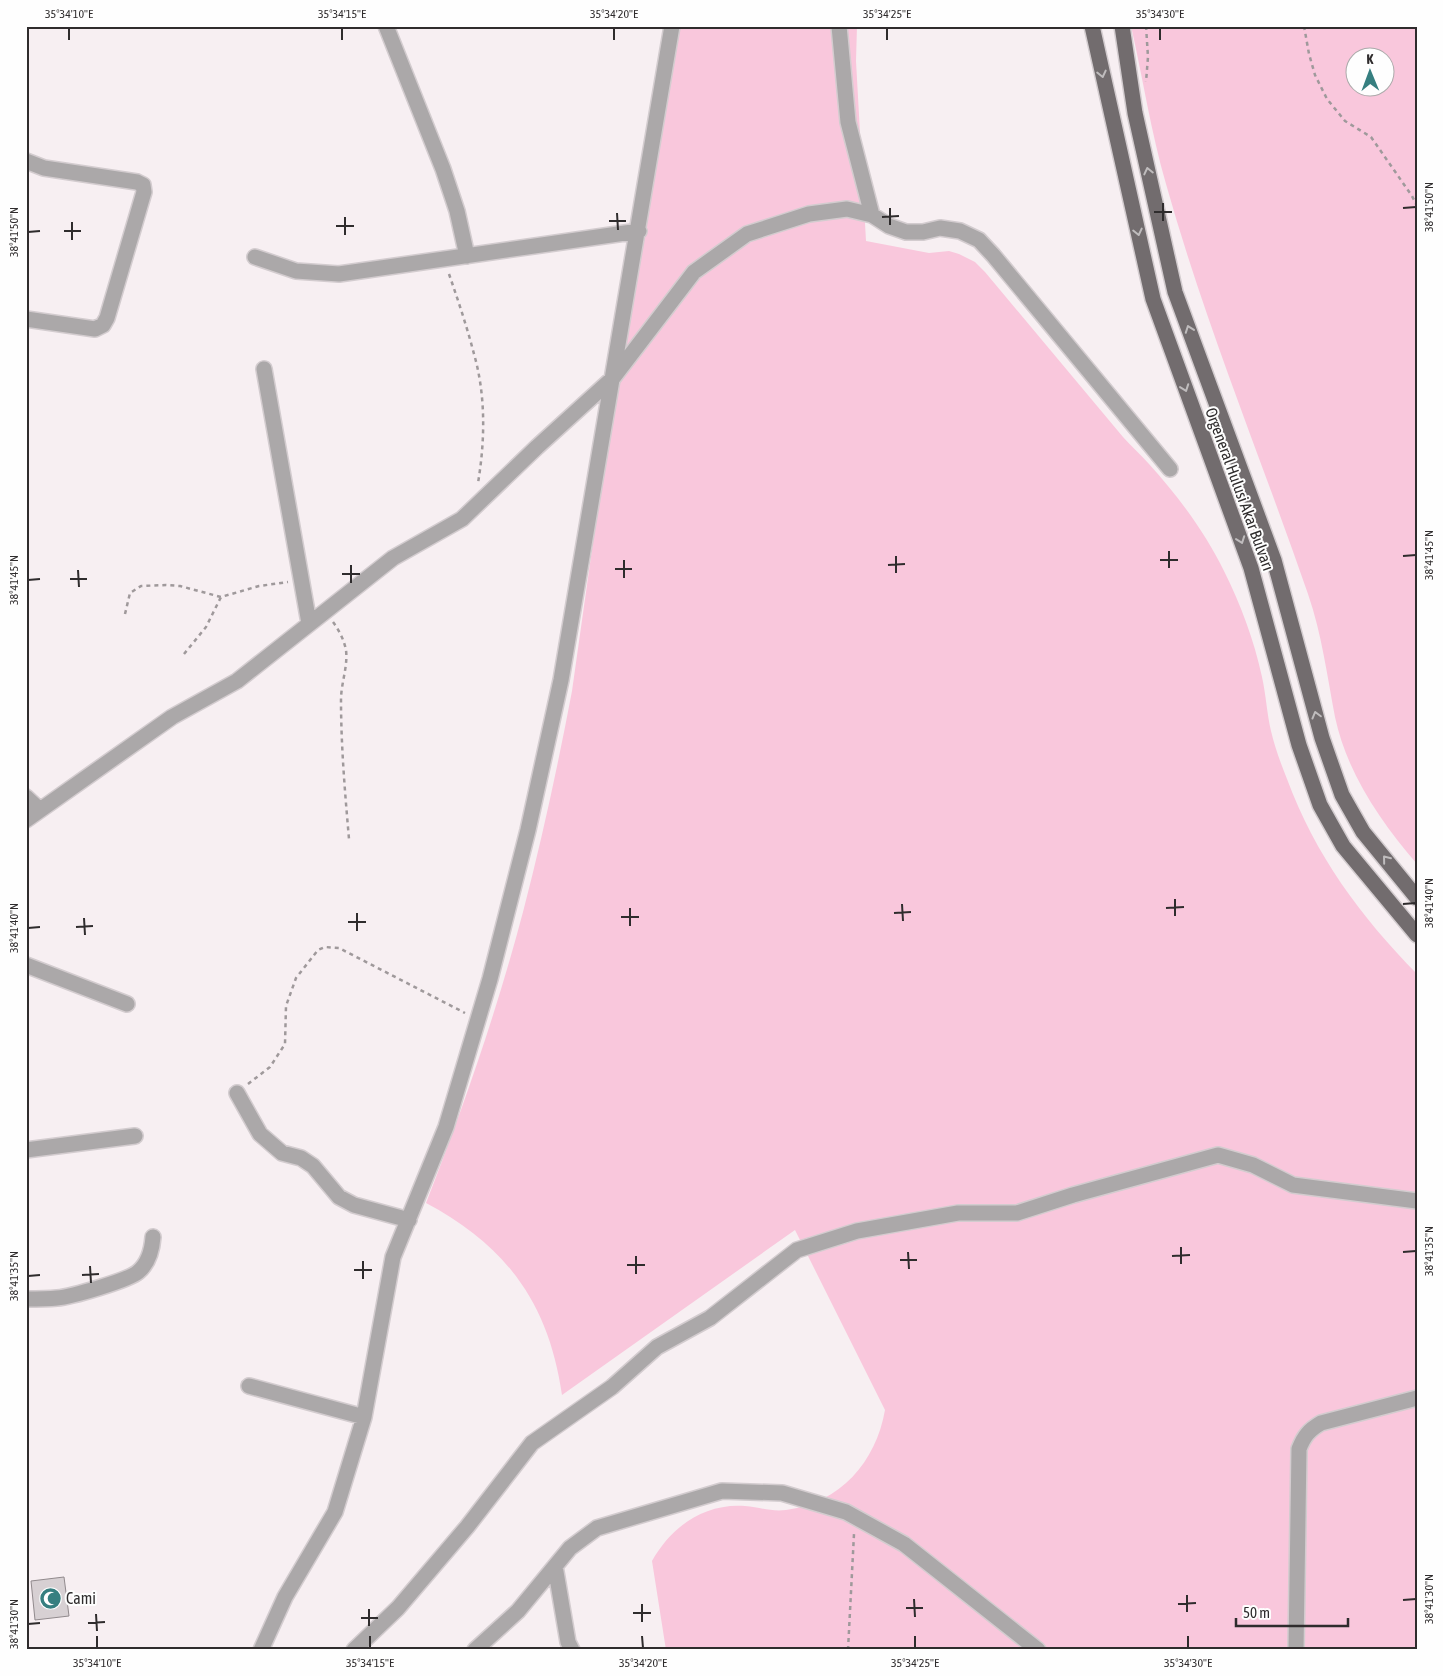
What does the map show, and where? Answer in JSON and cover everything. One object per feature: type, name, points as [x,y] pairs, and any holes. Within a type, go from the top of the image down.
[{"type":"main road","name":"Orgeneral Hulusi Akar Bulvarı","points":[[1092,26],[1153,299],[1251,568],[1299,745],[1320,805],[1343,846],[1417,935]]},
{"type":"main road","name":"Orgeneral Hulusi Akar Bulvarı","points":[[1122,26],[1136,113],[1175,292],[1274,560],[1322,738],[1342,795],[1363,832],[1417,898]]},
{"type":"street","points":[[386,26],[443,169],[457,211],[467,256]]},
{"type":"street","points":[[261,1650],[285,1597],[335,1512],[364,1418],[393,1257],[446,1127],[490,979],[528,830],[561,680],[672,26]]},
{"type":"street","points":[[839,26],[848,122],[872,215]]},
{"type":"street","points":[[26,161],[44,168],[137,182],[143,185],[144,192],[107,318],[103,325],[95,330],[26,318]]},
{"type":"street","points":[[26,820],[172,717],[237,681],[393,558],[462,519],[613,378],[694,272],[747,234],[809,214],[847,209],[872,215],[889,226],[906,232],[923,232],[940,228],[960,231],[979,240],[1170,469]]},
{"type":"street","points":[[254,257],[296,271],[340,274],[638,230]]},
{"type":"street","points":[[264,369],[309,623]]},
{"type":"street","points":[[26,797],[40,810]]},
{"type":"street","points":[[26,965],[127,1004]]},
{"type":"street","points":[[237,1093],[260,1134],[282,1153],[300,1158],[313,1166],[340,1197],[354,1205],[409,1220]]},
{"type":"street","points":[[26,1150],[135,1136]]},
{"type":"street","points":[[354,1650],[398,1608],[467,1527],[532,1443],[612,1387],[657,1347],[710,1318],[797,1250],[857,1231],[958,1213],[1017,1213],[1218,1154],[1253,1165],[1293,1185],[1417,1201]]},
{"type":"street","points":[[26,1299],[59,1298],[129,1278],[139,1272],[147,1262],[152,1250],[153,1237]]},
{"type":"street","points":[[249,1386],[364,1418]]},
{"type":"street","points":[[1296,1650],[1299,1449],[1303,1438],[1311,1429],[1321,1423],[1417,1398]]},
{"type":"street","points":[[475,1650],[518,1611],[570,1548],[597,1528],[722,1491],[782,1493],[846,1512],[904,1544],[1038,1650]]},
{"type":"street","points":[[555,1566],[568,1642],[572,1650]]},
{"type":"path","points":[[1304,26],[1313,68],[1320,88],[1345,120],[1370,137],[1417,206]]},
{"type":"path","points":[[444,259],[475,355],[482,401],[483,424],[480,467],[472,509]]},
{"type":"path","points":[[125,614],[130,593],[141,586],[180,586],[221,597],[259,586],[302,580]]},
{"type":"path","points":[[184,654],[206,627],[221,597]]},
{"type":"path","points":[[322,613],[342,635],[346,650],[341,698],[349,839]]},
{"type":"path","points":[[237,1093],[270,1067],[285,1044],[286,1006],[296,978],[313,955],[325,947],[339,948],[478,1020]]},
{"type":"path","points":[[848,1650],[854,1517]]},
{"type":"shaded area","points":[[666,26],[857,26],[856,61],[866,241],[929,253],[949,251],[975,262],[1123,437],[1149,464],[1200,528],[1230,584],[1251,636],[1259,663],[1276,750],[1298,807],[1311,834],[1342,884],[1359,907],[1417,974],[1417,1650],[666,1650],[652,1561],[669,1538],[690,1520],[716,1509],[730,1506],[745,1506],[770,1510],[786,1510],[805,1506],[823,1499],[839,1489],[864,1463],[880,1429],[885,1410],[795,1230],[562,1395],[556,1362],[547,1333],[535,1306],[520,1281],[480,1238],[455,1220],[426,1203],[491,1023],[513,949],[530,885],[561,746],[572,691]]},
{"type":"shaded area","points":[[1131,26],[1417,26],[1417,864],[1390,831],[1356,777],[1340,738],[1313,609],[1198,288],[1181,236],[1156,145]]},
{"type":"building","name":"Cami","points":[[64,1577],[69,1616],[35,1620],[31,1581]]},
{"type":"place","name":"Cami","points":[[50,1598]]}]
